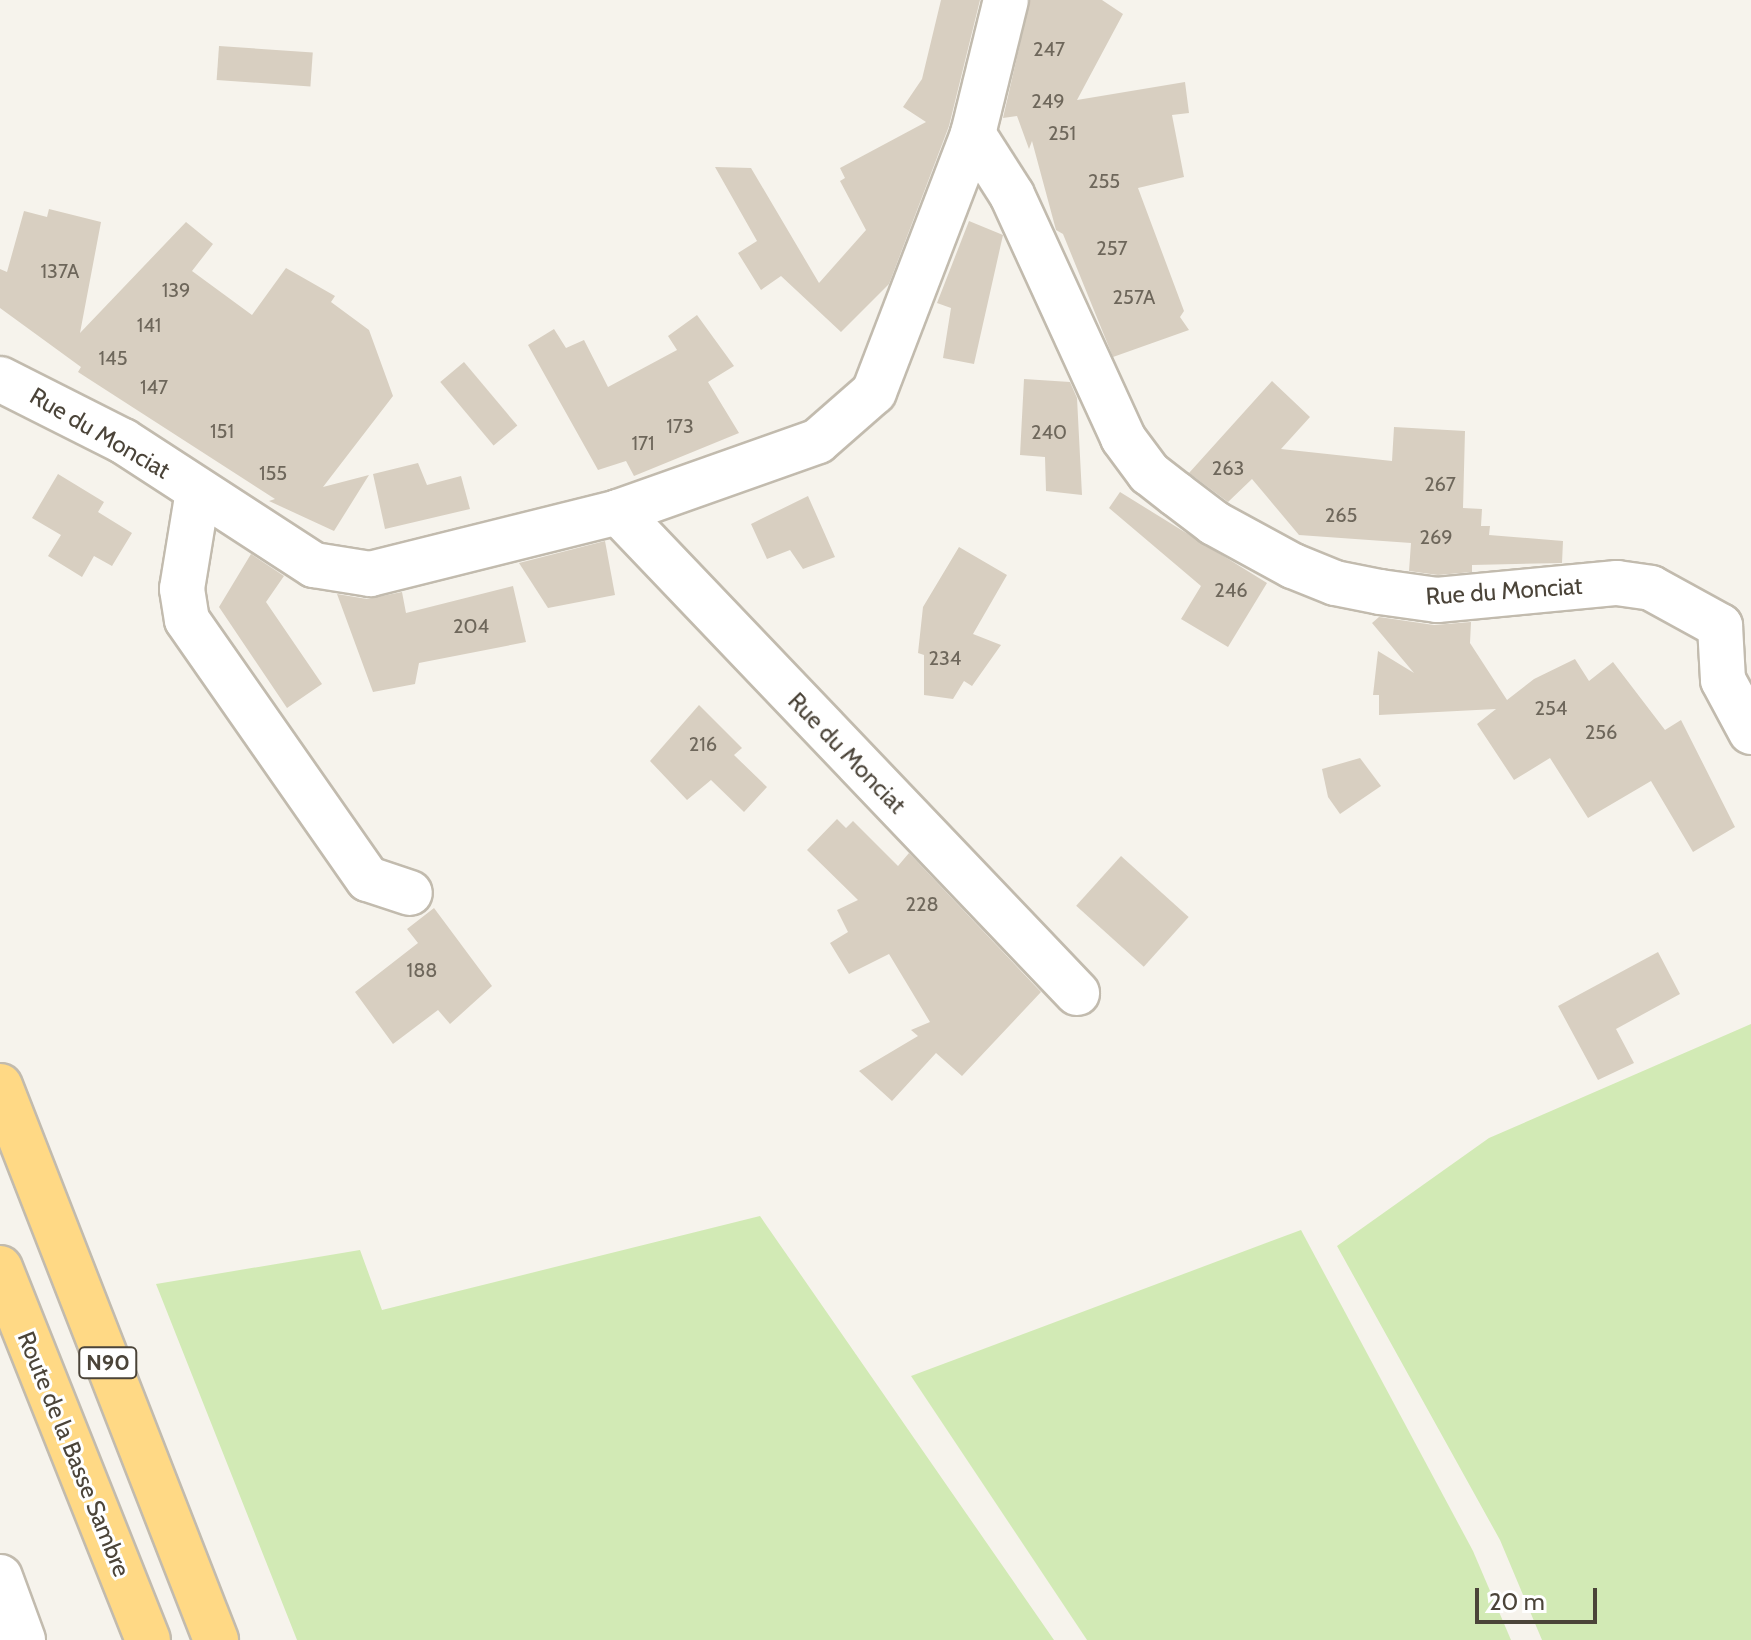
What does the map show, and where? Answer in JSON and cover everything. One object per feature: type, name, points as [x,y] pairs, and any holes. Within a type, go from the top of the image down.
[{"type":"highway","name":"N90","points":[[0,1086],[216,1640]]},
{"type":"highway","name":"Route de la Basse Sambre","points":[[0,1268],[148,1640]]},
{"type":"street","name":"Rue du Monciat","points":[[0,379],[123,441],[314,565],[370,574],[618,512],[818,441],[874,392],[973,134],[1006,0]]},
{"type":"street","name":"Rue du Monciat","points":[[973,134],[1012,195],[1123,438],[1149,473],[1176,494],[1251,545],[1335,583],[1365,589],[1437,600],[1617,583],[1651,588],[1720,626],[1723,680],[1751,732]]},
{"type":"street","name":"Rue du Monciat","points":[[198,491],[182,589],[187,620],[368,879],[410,893]]},
{"type":"street","name":"Rue du Monciat","points":[[618,512],[1077,993]]},
{"type":"street","points":[[0,1577],[23,1640]]},
{"type":"green space","points":[[1751,1024],[1751,1640],[1542,1640],[1500,1540],[1337,1246],[1489,1138]]},
{"type":"green space","points":[[760,1216],[1054,1640],[297,1640],[156,1284],[360,1250],[382,1310]]},
{"type":"green space","points":[[1301,1230],[1473,1551],[1511,1640],[1087,1640],[911,1376]]},
{"type":"building","points":[[941,0],[980,0],[949,126],[889,284],[841,332],[781,276],[761,290],[738,253],[757,241],[715,167],[751,168],[819,283],[866,230],[840,181],[845,178],[840,168],[926,122],[903,107],[922,79]]},
{"type":"building","points":[[1030,0],[1102,0],[1123,14],[1077,100],[1185,82],[1189,113],[1172,115],[1184,177],[1138,188],[1184,311],[1180,317],[1189,330],[1113,357],[1063,234],[1056,230],[1032,141],[1029,149],[1017,116],[1003,118]]},
{"type":"building","points":[[219,46],[313,53],[310,86],[217,80]]},
{"type":"building","points":[[49,209],[101,222],[80,333],[186,222],[213,244],[192,271],[252,315],[286,268],[335,296],[331,302],[369,330],[393,396],[323,487],[369,475],[334,531],[269,501],[275,499],[78,372],[81,367],[0,308],[0,269],[7,272],[24,211],[47,217]]},
{"type":"building","points":[[969,221],[1003,235],[974,364],[943,358],[951,308],[937,303]]},
{"type":"building","points":[[697,315],[734,366],[708,382],[739,433],[634,476],[626,461],[598,470],[528,345],[554,329],[566,348],[584,340],[608,387],[677,350],[668,336]]},
{"type":"building","points":[[464,362],[517,426],[494,446],[440,382]]},
{"type":"building","points":[[1024,379],[1070,382],[1077,398],[1082,495],[1046,491],[1045,457],[1020,455]]},
{"type":"building","points":[[1272,381],[1310,417],[1281,449],[1392,461],[1394,427],[1465,431],[1463,508],[1482,509],[1481,526],[1490,526],[1489,535],[1563,541],[1562,563],[1472,565],[1472,572],[1438,575],[1409,571],[1411,543],[1299,535],[1252,479],[1228,502],[1189,473]]},
{"type":"building","points":[[418,463],[427,485],[461,476],[470,509],[385,529],[373,474]]},
{"type":"building","points":[[58,474],[104,502],[98,512],[132,533],[112,566],[94,556],[82,577],[48,556],[61,535],[32,518]]},
{"type":"building","points":[[1120,492],[1267,583],[1228,647],[1181,619],[1201,586],[1109,508]]},
{"type":"building","points":[[808,496],[835,557],[803,569],[790,550],[767,559],[751,524]]},
{"type":"building","points":[[605,541],[615,595],[548,608],[519,563]]},
{"type":"building","points":[[959,547],[1007,575],[973,634],[1001,645],[972,686],[964,681],[953,699],[924,695],[924,655],[918,653],[923,607]]},
{"type":"building","points":[[251,554],[284,576],[266,602],[322,684],[287,708],[219,607]]},
{"type":"building","points":[[513,586],[526,642],[419,663],[415,684],[373,692],[337,594],[367,599],[402,592],[406,613]]},
{"type":"building","points":[[1379,617],[1434,625],[1471,622],[1470,643],[1507,700],[1534,679],[1575,659],[1589,681],[1613,662],[1665,730],[1681,720],[1735,827],[1693,852],[1651,781],[1588,818],[1550,758],[1514,780],[1477,724],[1496,709],[1379,715],[1379,695],[1373,695],[1378,651],[1414,673],[1372,623]]},
{"type":"building","points":[[699,705],[742,748],[734,755],[767,787],[744,812],[711,780],[687,800],[650,761]]},
{"type":"building","points":[[1360,758],[1381,786],[1340,814],[1328,797],[1322,769]]},
{"type":"building","points":[[837,819],[846,828],[853,821],[898,866],[909,853],[1041,992],[962,1076],[936,1053],[892,1101],[859,1071],[918,1036],[911,1030],[930,1022],[889,954],[849,974],[830,943],[848,932],[837,910],[858,900],[807,850]]},
{"type":"building","points":[[1121,856],[1189,917],[1144,967],[1076,906]]},
{"type":"building","points":[[434,908],[492,986],[450,1024],[438,1010],[393,1044],[355,992],[418,943],[407,929]]},
{"type":"building","points":[[1658,952],[1680,994],[1616,1029],[1634,1063],[1598,1080],[1558,1006]]}]
